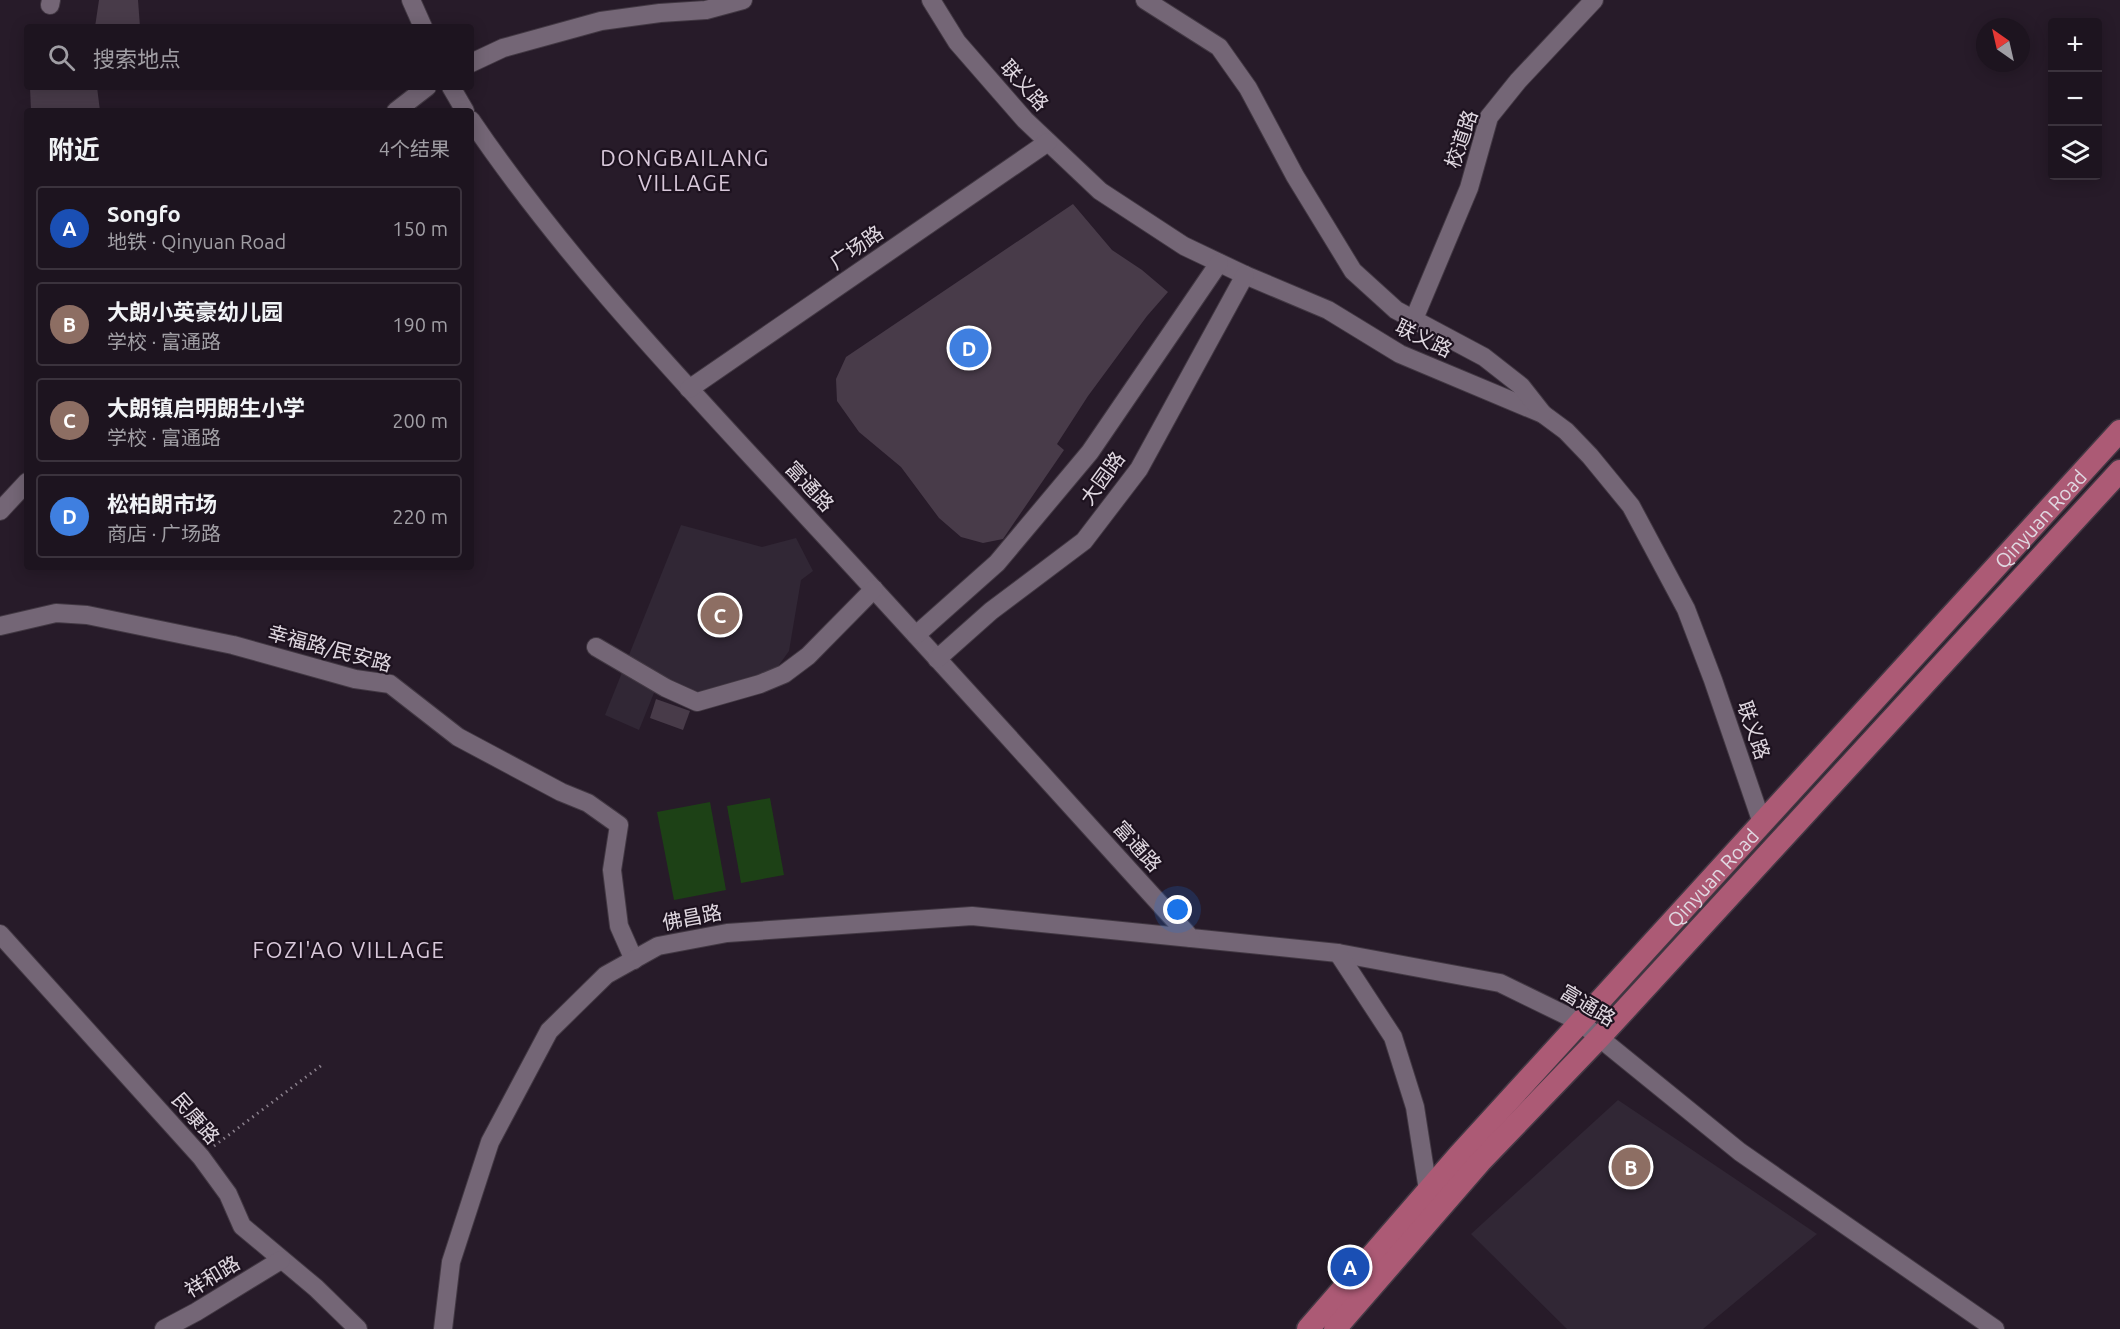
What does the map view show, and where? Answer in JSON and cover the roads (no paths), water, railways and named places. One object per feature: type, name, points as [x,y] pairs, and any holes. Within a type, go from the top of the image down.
[{"type":"main road","name":"Qinyuan Road","points":[[1308,1329],[1428,1190],[2120,431]]},
{"type":"main road","name":"Qinyuan Road","points":[[1335,1329],[1480,1162],[1600,1036],[2120,471]]},
{"type":"street","points":[[411,0],[422,24]]},
{"type":"street","points":[[474,62],[503,48],[601,21],[660,13],[706,10],[743,0]]},
{"type":"street","name":"联义路","points":[[932,0],[957,42],[1025,120],[1100,191],[1184,246],[1328,310],[1400,354],[1543,414],[1566,431],[1631,506],[1690,619],[1762,823]]},
{"type":"street","points":[[1145,0],[1219,46],[1248,88],[1295,176],[1353,271],[1396,310],[1484,357],[1521,386],[1543,414]]},
{"type":"street","name":"校道路","points":[[1414,320],[1469,188],[1489,117],[1518,81],[1594,0]]},
{"type":"street","points":[[400,108],[423,90]]},
{"type":"street","points":[[454,90],[463,108]]},
{"type":"street","name":"富通路","points":[[474,124],[505,170],[542,216],[605,293],[689,389],[1191,938],[1338,953],[1500,983],[1580,1022],[1740,1152],[1995,1329]]},
{"type":"street","name":"广场路","points":[[689,389],[1048,142]]},
{"type":"street","points":[[916,635],[997,563],[1090,452],[1219,263]]},
{"type":"street","name":"大园路","points":[[937,659],[991,611],[1084,542],[1139,469],[1245,275]]},
{"type":"street","points":[[0,511],[24,485]]},
{"type":"street","points":[[596,646],[666,688],[697,702],[760,684],[784,674],[808,656],[874,589]]},
{"type":"street","name":"幸福路/民安路","points":[[0,626],[56,613],[87,615],[233,645],[355,679],[390,684],[458,737],[561,792],[588,803],[620,825],[612,870],[619,926],[634,960]]},
{"type":"street","name":"佛昌路","points":[[443,1329],[451,1262],[490,1142],[549,1031],[606,975],[658,946],[727,933],[972,916],[1191,938]]},
{"type":"street","name":"民康路","points":[[0,934],[201,1157],[228,1194],[242,1226],[316,1288],[358,1329]]},
{"type":"street","points":[[1338,953],[1393,1036],[1415,1107],[1428,1190]]},
{"type":"street","name":"祥和路","points":[[164,1329],[281,1260]]},
{"type":"place","name":"松柏朗市场","points":[[969,348]]},
{"type":"place","name":"大朗镇启明朗生小学","points":[[720,615]]},
{"type":"place","name":"大朗小英豪幼儿园","points":[[1631,1167]]},
{"type":"place","name":"Songfo","points":[[1350,1267]]},
{"type":"district","name":"DONGBAILANG VILLAGE","points":[[685,170]]},
{"type":"district","name":"FOZI'AO VILLAGE","points":[[349,949]]}]
